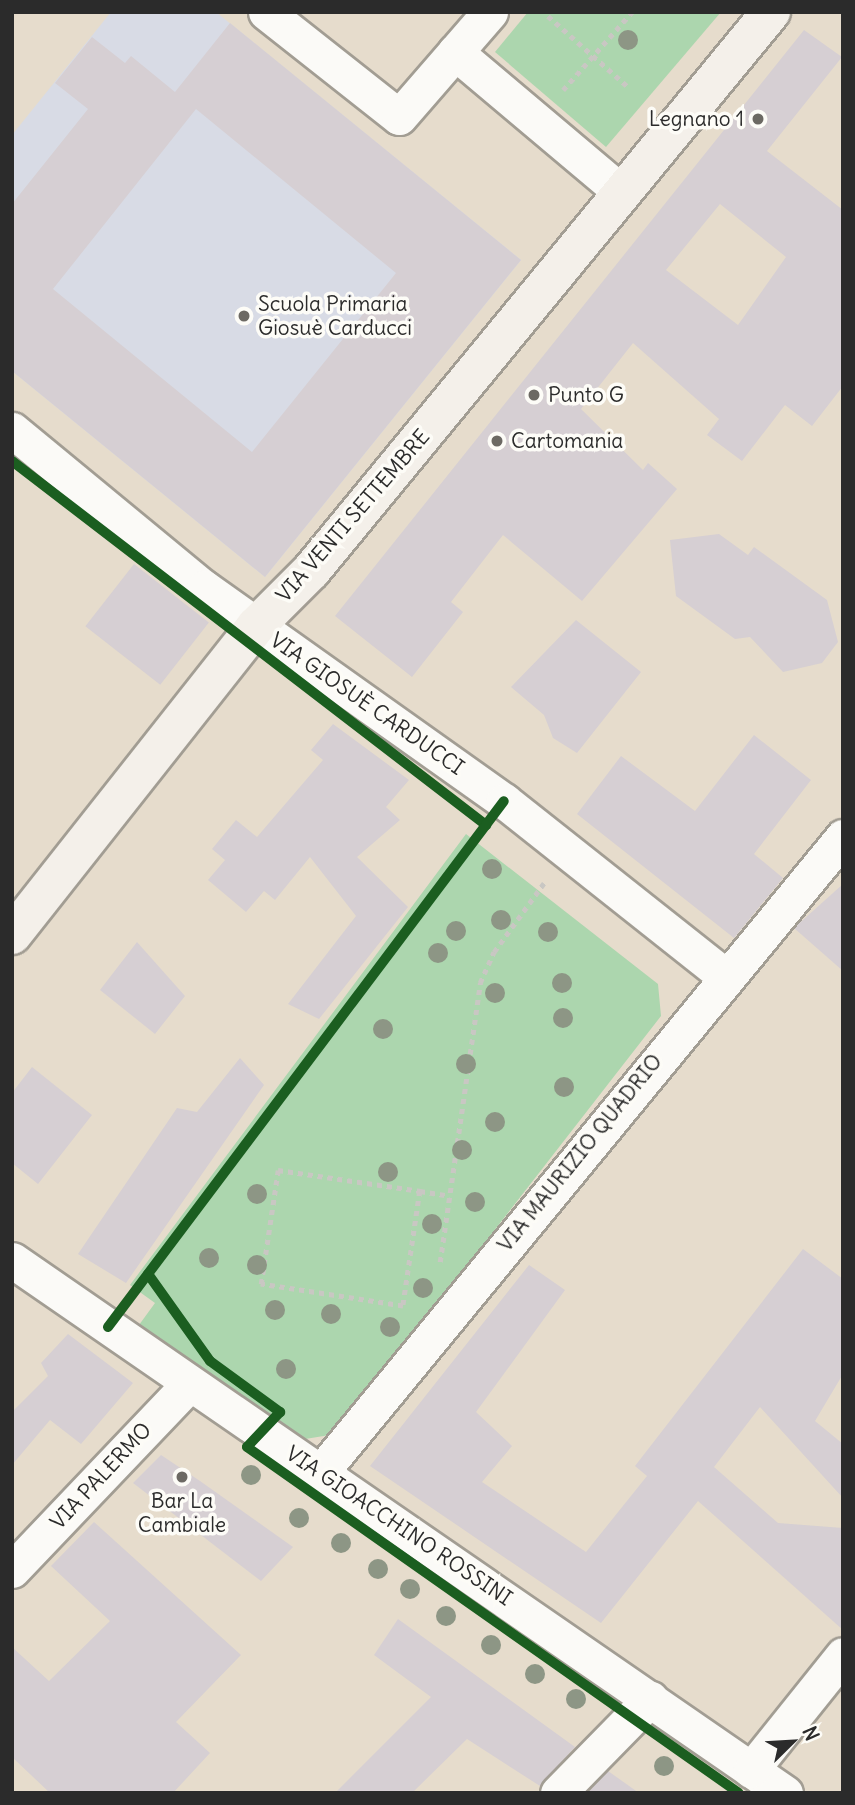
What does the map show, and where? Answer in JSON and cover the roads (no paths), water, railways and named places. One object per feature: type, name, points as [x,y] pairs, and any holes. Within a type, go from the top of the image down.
[{"type":"street","points":[[266,12],[399,117],[490,12]]},
{"type":"street","name":"VIA VENTI SETTEMBRE","points":[[12,935],[256,626],[311,570],[771,12]]},
{"type":"street","points":[[455,52],[621,192]]},
{"type":"street","name":"VIA GIOSUÈ CARDUCCI","points":[[12,430],[256,626],[568,850],[725,976]]},
{"type":"street","name":"VIA MAURIZIO QUADRIO","points":[[321,1472],[725,976],[843,837]]},
{"type":"street","name":"VIA GIOACCHINO ROSSINI","points":[[12,1260],[785,1793]]},
{"type":"street","name":"VIA PALERMO","points":[[12,1570],[189,1384]]},
{"type":"street","points":[[751,1770],[843,1655]]},
{"type":"street","points":[[558,1793],[650,1699]]},
{"type":"place","name":"Legnano 1","points":[[758,119]]},
{"type":"place","name":"Scuola Primaria Giosuè Carducci","points":[[244,316]]},
{"type":"place","name":"Punto G","points":[[534,395]]},
{"type":"place","name":"Cartomania","points":[[497,441]]},
{"type":"place","name":"Bar La Cambiale","points":[[182,1477]]}]
